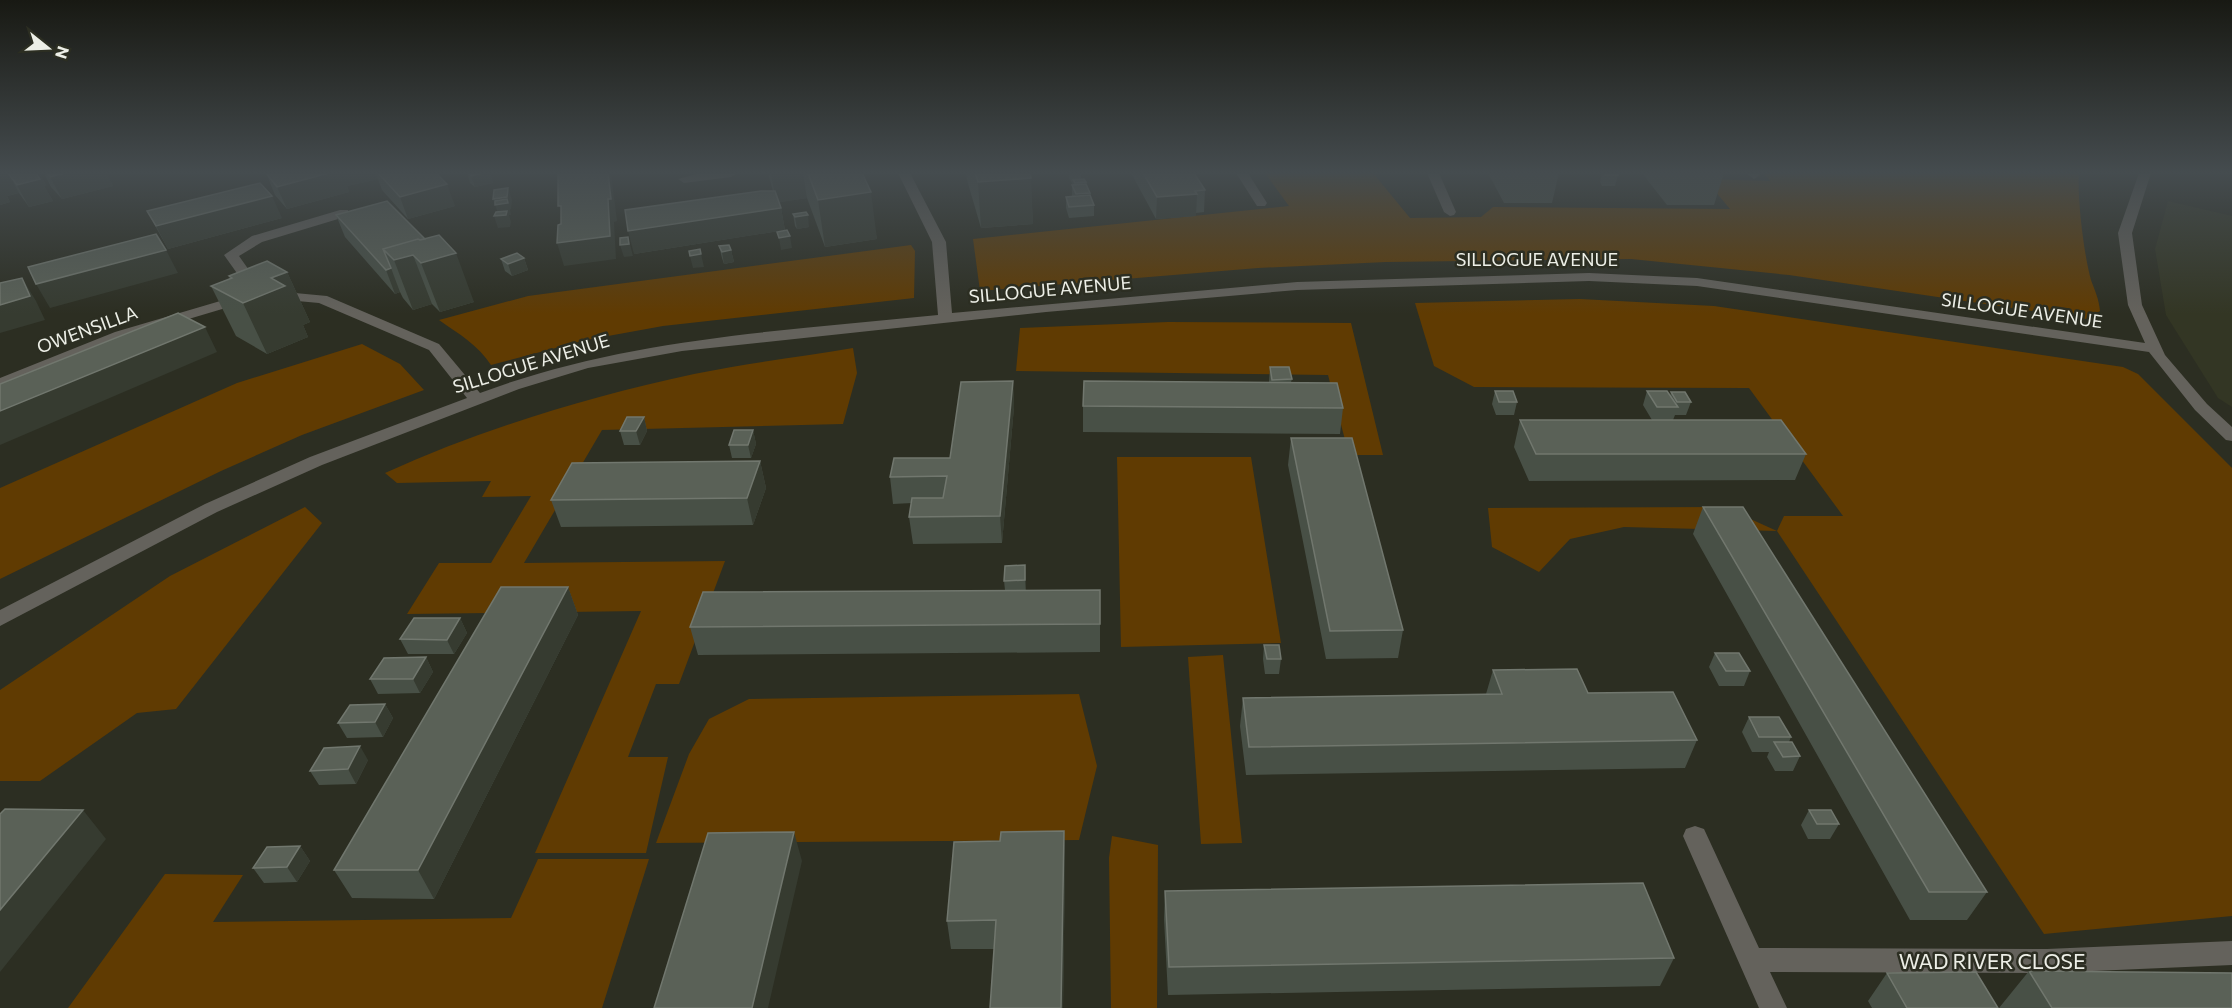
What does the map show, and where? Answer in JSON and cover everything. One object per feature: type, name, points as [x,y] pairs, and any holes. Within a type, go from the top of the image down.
[{"type":"street","points":[[259,294],[231,255],[257,239],[320,220]]},
{"type":"street","points":[[928,220],[939,242],[945,318]]},
{"type":"street","points":[[2130,220],[2126,233],[2135,305],[2156,349],[2201,407],[2232,436]]},
{"type":"street","name":"SILLOGUE AVENUE","points":[[0,620],[100,564],[211,508],[316,461],[476,399],[585,364],[682,346],[945,318],[1298,286],[1466,279],[1660,279],[1769,292],[2156,349]]},
{"type":"street","name":"OWENSILLA","points":[[0,384],[120,335],[259,294],[322,300],[434,347],[476,399]]},
{"type":"street","points":[[1695,836],[1773,1008]]},
{"type":"street","name":"WAD RIVER CLOSE","points":[[1752,960],[2047,961],[2232,953]]},
{"type":"shaded area","points":[[1155,220],[2082,220],[2088,269],[2100,311],[2086,319],[1789,275],[1631,259],[1386,262],[1258,268],[980,291],[973,239]]},
{"type":"shaded area","points":[[2163,220],[2232,220],[2232,407],[2218,398],[2166,315],[2155,249]]},
{"type":"shaded area","points":[[911,245],[915,251],[914,298],[663,326],[586,340],[491,365],[474,346],[439,320],[528,296]]},
{"type":"shaded area","points":[[1580,299],[1714,306],[2123,367],[2138,374],[2232,468],[2232,916],[2044,934],[1777,531],[1784,516],[1843,516],[1749,388],[1474,387],[1434,366],[1415,303]]},
{"type":"shaded area","points":[[1168,322],[1351,323],[1383,455],[1349,455],[1328,375],[1016,371],[1020,328]]},
{"type":"shaded area","points":[[362,344],[400,364],[424,390],[302,435],[221,471],[0,579],[0,488],[237,383]]},
{"type":"shaded area","points":[[853,348],[857,373],[843,424],[602,430],[524,563],[725,561],[679,684],[656,684],[628,757],[668,757],[646,853],[535,853],[641,611],[407,614],[439,563],[491,563],[531,496],[482,497],[491,481],[397,483],[385,473],[498,428],[615,393],[714,370]]},
{"type":"shaded area","points":[[1117,457],[1251,457],[1281,643],[1121,647]]},
{"type":"shaded area","points":[[305,507],[322,523],[176,709],[137,713],[40,781],[0,781],[0,690],[170,576]]},
{"type":"shaded area","points":[[1724,507],[1777,531],[1624,527],[1570,539],[1539,572],[1492,547],[1488,508]]},
{"type":"shaded area","points":[[1223,655],[1242,843],[1201,844],[1188,657]]},
{"type":"shaded area","points":[[1079,694],[1097,766],[1079,840],[656,843],[689,754],[709,719],[749,699]]},
{"type":"shaded area","points":[[1112,836],[1158,845],[1157,1008],[1111,1008],[1109,858]]},
{"type":"shaded area","points":[[538,859],[649,859],[602,1008],[68,1008],[165,874],[243,875],[213,922],[511,918]]},
{"type":"building","points":[[152,220],[179,220],[156,226]]},
{"type":"building","points":[[341,220],[406,220],[425,239],[383,249],[391,268],[386,270]]},
{"type":"building","points":[[561,220],[609,220],[610,236],[557,243],[558,225],[561,224]]},
{"type":"building","points":[[626,220],[701,220],[628,231]]},
{"type":"building","points":[[787,230],[790,236],[779,238],[777,232]]},
{"type":"building","points":[[156,234],[166,250],[36,284],[28,267]]},
{"type":"building","points":[[439,235],[456,253],[421,263],[413,255],[394,260],[383,249],[418,239]]},
{"type":"building","points":[[628,237],[629,244],[620,245],[620,238]]},
{"type":"building","points":[[729,245],[731,250],[722,252],[719,246]]},
{"type":"building","points":[[700,249],[701,254],[690,256],[689,251]]},
{"type":"building","points":[[517,253],[524,258],[508,264],[501,259]]},
{"type":"building","points":[[267,261],[287,272],[271,278],[285,286],[243,303],[211,286],[232,278],[229,276]]},
{"type":"building","points":[[22,278],[30,296],[0,305],[0,283]]},
{"type":"building","points":[[178,313],[205,327],[0,411],[0,384]]},
{"type":"building","points":[[1270,367],[1289,367],[1292,379],[1272,380]]},
{"type":"building","points":[[1013,381],[1000,516],[909,517],[912,498],[943,498],[947,476],[890,477],[894,458],[950,458],[961,382]]},
{"type":"building","points":[[1084,381],[1337,383],[1343,408],[1083,406]]},
{"type":"building","points":[[1495,391],[1513,391],[1517,402],[1499,402]]},
{"type":"building","points":[[1647,391],[1667,391],[1678,407],[1657,407]]},
{"type":"building","points":[[1671,392],[1685,392],[1691,402],[1677,402]]},
{"type":"building","points":[[627,417],[644,417],[636,431],[620,431]]},
{"type":"building","points":[[1520,420],[1781,420],[1806,454],[1536,454]]},
{"type":"building","points":[[734,430],[753,430],[748,445],[729,445]]},
{"type":"building","points":[[1291,438],[1352,438],[1403,630],[1330,631]]},
{"type":"building","points":[[760,461],[747,498],[551,500],[572,463]]},
{"type":"building","points":[[1703,507],[1743,507],[1987,892],[1929,892]]},
{"type":"building","points":[[1025,565],[1025,580],[1004,581],[1005,566]]},
{"type":"building","points":[[501,587],[568,587],[418,870],[334,870]]},
{"type":"building","points":[[1100,590],[1100,624],[690,627],[703,592]]},
{"type":"building","points":[[414,618],[460,618],[447,640],[400,639]]},
{"type":"building","points":[[1264,645],[1279,645],[1281,659],[1267,659]]},
{"type":"building","points":[[1715,653],[1739,653],[1750,671],[1726,671]]},
{"type":"building","points":[[426,657],[413,679],[370,679],[384,658]]},
{"type":"building","points":[[1577,669],[1588,693],[1673,692],[1697,740],[1249,747],[1243,698],[1502,694],[1493,670]]},
{"type":"building","points":[[385,704],[375,722],[338,723],[350,705]]},
{"type":"building","points":[[1749,717],[1779,717],[1791,737],[1759,737]]},
{"type":"building","points":[[1774,742],[1792,742],[1800,756],[1783,757]]},
{"type":"building","points":[[360,746],[348,769],[310,771],[324,748]]},
{"type":"building","points":[[5,809],[83,810],[0,910],[0,814]]},
{"type":"building","points":[[1809,810],[1831,810],[1839,824],[1817,824]]},
{"type":"building","points":[[1064,831],[1061,1008],[990,1008],[996,920],[947,921],[954,842],[1000,841],[1001,832]]},
{"type":"building","points":[[794,832],[752,1008],[654,1008],[708,833]]},
{"type":"building","points":[[300,846],[287,867],[253,868],[267,847]]},
{"type":"building","points":[[1643,883],[1674,958],[1169,967],[1165,891]]},
{"type":"building","points":[[2029,971],[2232,973],[2232,1008],[2052,1008]]},
{"type":"building","points":[[1976,972],[1998,1008],[1907,1008],[1887,973]]}]
